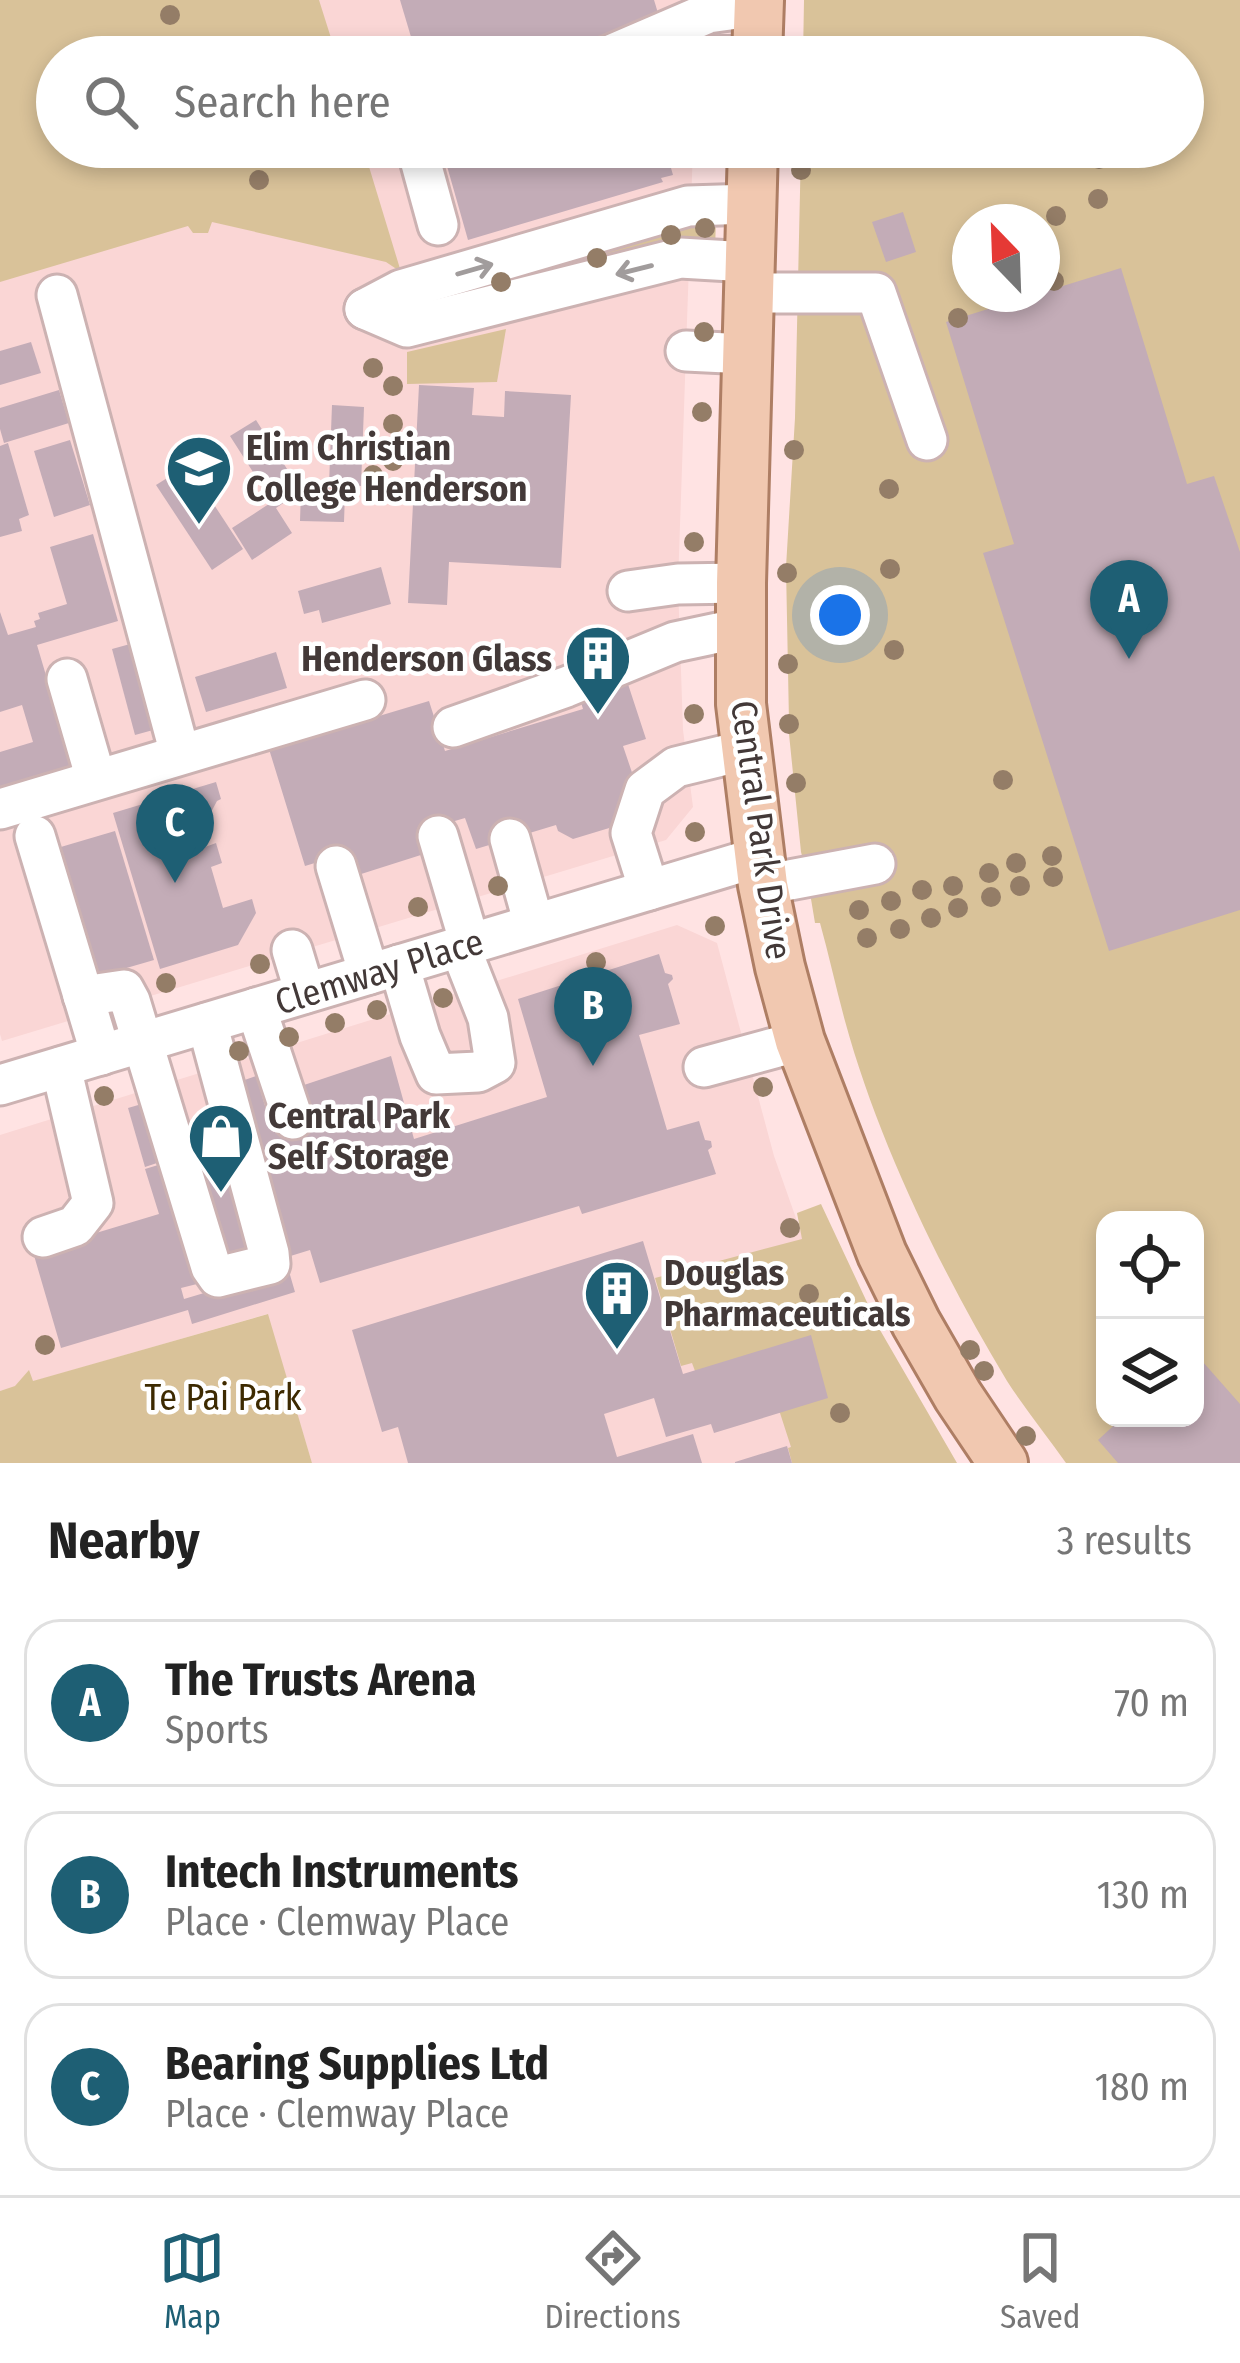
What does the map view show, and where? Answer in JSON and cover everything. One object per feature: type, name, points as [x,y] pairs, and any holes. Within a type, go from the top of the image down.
[{"type":"main road","points":[[758,36],[759,3]]},
{"type":"main road","name":"Central Park Drive","points":[[752,168],[741,704],[761,871],[800,1041],[882,1254],[926,1342],[1003,1463]]},
{"type":"street","points":[[655,36],[708,13],[759,3]]},
{"type":"street","points":[[422,168],[438,224]]},
{"type":"street","points":[[751,204],[688,206],[401,290],[365,309],[407,327],[680,258],[749,277],[876,293],[927,440]]},
{"type":"street","points":[[57,295],[180,754]]},
{"type":"street","points":[[686,351],[747,354]]},
{"type":"street","points":[[628,592],[678,584],[741,605]]},
{"type":"street","points":[[453,727],[675,642],[741,605]]},
{"type":"street","points":[[67,679],[96,779]]},
{"type":"street","points":[[0,808],[365,700]]},
{"type":"street","points":[[654,896],[631,832],[644,790],[676,766],[746,750]]},
{"type":"street","points":[[35,836],[83,996],[121,1049],[218,1277],[270,1264],[207,1023]]},
{"type":"street","points":[[336,866],[436,1074],[478,1072],[496,1063],[437,836]]},
{"type":"street","points":[[510,839],[534,924]]},
{"type":"street","name":"Clemway Place","points":[[0,1085],[534,924],[761,871],[875,864]]},
{"type":"street","points":[[292,950],[304,993]]},
{"type":"street","points":[[256,1008],[293,1119]]},
{"type":"street","points":[[704,1066],[800,1041]]},
{"type":"street","points":[[121,1049],[138,1106]]},
{"type":"street","points":[[43,1238],[75,1226],[93,1203],[62,1067]]},
{"type":"shaded area","points":[[0,0],[701,0],[699,36],[36,36],[36,168],[692,168],[678,584],[683,730],[693,807],[666,840],[2,1041]]},
{"type":"shaded area","points":[[677,925],[717,943],[774,1156],[803,1238],[923,1463],[312,1463],[267,1314],[0,1391],[0,1135]]},
{"type":"green space","points":[[0,0],[319,0],[330,36],[36,36],[36,168],[369,168],[401,272],[386,262],[212,222],[208,233],[193,233],[188,226],[0,282]]},
{"type":"green space","points":[[804,0],[1240,0],[1240,1463],[1066,1463],[1007,1381],[959,1296],[875,1113],[820,923],[815,923],[801,852],[789,734],[784,730],[789,722],[786,567],[801,168],[1204,168],[1204,36],[803,36]]},
{"type":"green space","points":[[685,219],[716,221],[715,248],[407,316],[405,299]]},
{"type":"green space","points":[[506,329],[497,382],[407,384],[407,352]]},
{"type":"green space","points":[[821,1204],[880,1330],[957,1463],[792,1463],[780,1413],[695,1371],[692,1363],[681,1366],[655,1278],[802,1239],[797,1213]]},
{"type":"green space","name":"Te Pai Park","points":[[268,1314],[312,1463],[0,1463],[0,1391],[15,1386],[29,1370],[33,1381]]},
{"type":"building","points":[[400,0],[654,0],[658,13],[623,36],[411,36]]},
{"type":"building","points":[[448,168],[671,168],[673,175],[661,178],[663,182],[468,240]]},
{"type":"building","points":[[903,212],[916,252],[886,262],[872,222]]},
{"type":"building","points":[[1121,268],[1187,484],[1214,476],[1240,552],[1240,910],[1109,951],[983,553],[1014,544],[946,322],[978,312],[1060,312],[1060,287]]},
{"type":"building","points":[[31,342],[41,373],[0,385],[0,351]]},
{"type":"building","points":[[419,385],[474,388],[472,415],[504,417],[505,391],[571,395],[561,568],[449,562],[447,605],[408,603]]},
{"type":"building","points":[[59,390],[69,423],[4,443],[0,408]]},
{"type":"building","points":[[332,405],[364,407],[361,486],[329,485]]},
{"type":"building","points":[[256,420],[301,491],[276,508],[292,533],[252,560],[232,528],[272,502],[230,436]]},
{"type":"building","points":[[70,440],[90,505],[54,517],[34,451]]},
{"type":"building","points":[[8,443],[29,515],[19,519],[22,531],[0,537],[0,446]]},
{"type":"building","points":[[188,465],[243,549],[212,570],[156,485]]},
{"type":"building","points":[[301,491],[345,493],[344,522],[300,521]]},
{"type":"building","points":[[93,534],[118,621],[37,645],[77,780],[0,791],[0,752],[33,742],[22,705],[0,712],[0,612],[8,635],[36,627],[38,613],[67,604],[50,547]]},
{"type":"building","points":[[381,567],[391,604],[322,623],[319,610],[304,614],[298,591]]},
{"type":"building","points":[[141,641],[164,727],[135,735],[112,649]]},
{"type":"building","points":[[276,652],[287,688],[206,712],[195,677]]},
{"type":"building","points":[[626,678],[646,739],[623,746],[641,799],[629,822],[573,839],[556,825],[476,849],[465,818],[417,832],[424,854],[358,875],[351,852],[305,866],[269,749],[429,701],[445,751],[583,709],[578,693]]},
{"type":"building","points":[[216,782],[221,799],[210,821],[199,824],[205,847],[216,843],[222,863],[211,867],[223,908],[252,899],[256,913],[238,945],[160,969],[113,813]]},
{"type":"building","points":[[115,831],[154,960],[92,978],[54,849]]},
{"type":"building","points":[[659,954],[665,973],[672,975],[668,984],[680,1024],[639,1035],[667,1130],[699,1121],[705,1140],[711,1141],[708,1150],[716,1174],[582,1214],[579,1206],[320,1283],[310,1250],[284,1258],[236,1083],[256,1076],[273,1132],[305,1122],[295,1088],[391,1056],[414,1139],[547,1097],[518,999]]},
{"type":"building","points":[[152,1101],[169,1159],[145,1167],[128,1108]]},
{"type":"building","name":"Central Park Self Storage","points":[[220,1126],[259,1253],[222,1263],[184,1138]]},
{"type":"building","points":[[168,1162],[205,1282],[181,1288],[184,1299],[288,1268],[295,1292],[192,1324],[188,1310],[61,1348],[33,1252],[159,1214],[145,1169]]},
{"type":"building","points":[[643,1241],[683,1374],[811,1335],[828,1398],[714,1433],[711,1424],[666,1437],[654,1398],[604,1414],[617,1457],[693,1434],[702,1463],[408,1463],[398,1427],[382,1432],[352,1330]]},
{"type":"building","points":[[1204,1363],[1240,1404],[1240,1463],[1118,1463],[1098,1440],[1112,1427],[1204,1427]]},
{"type":"building","points":[[787,1446],[792,1463],[735,1463],[735,1462]]},
{"type":"place","name":"Elim Christian College Henderson","points":[[199,527]]},
{"type":"place","name":"The Trusts Arena","points":[[1129,659]]},
{"type":"place","name":"Henderson Glass","points":[[598,717]]},
{"type":"place","name":"Bearing Supplies Ltd","points":[[175,883]]},
{"type":"place","name":"Intech Instruments","points":[[593,1066]]},
{"type":"place","name":"Central Park Self Storage","points":[[221,1195]]},
{"type":"place","name":"Douglas Pharmaceuticals","points":[[617,1352]]}]
